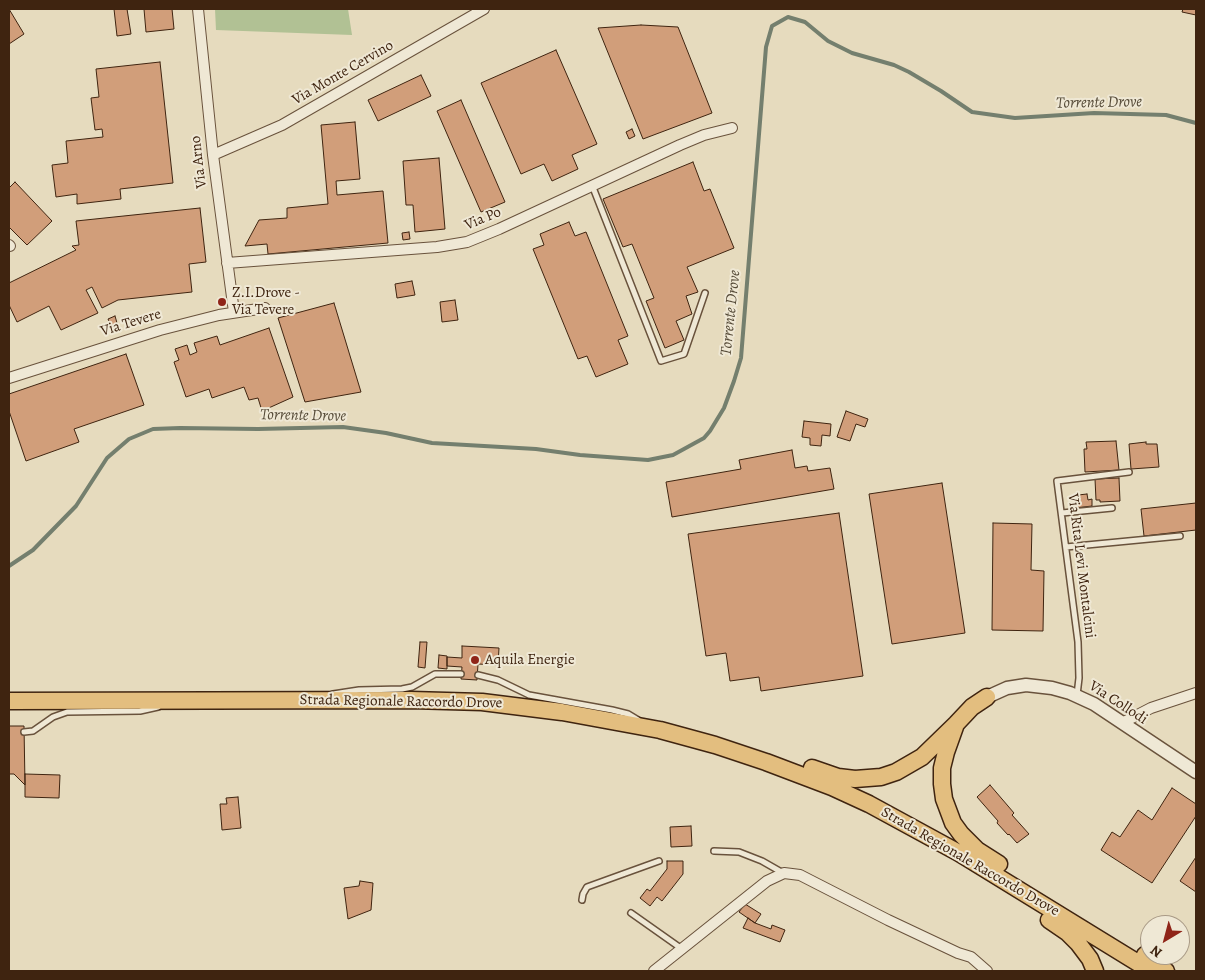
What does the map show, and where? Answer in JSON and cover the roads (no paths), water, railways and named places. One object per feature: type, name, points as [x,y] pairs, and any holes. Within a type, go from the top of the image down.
[{"type":"main road","points":[[699,740],[738,742],[831,775],[864,779],[889,774],[909,766],[927,752],[972,707],[987,696]]},
{"type":"main road","name":"Strada Regionale Raccordo Drove","points":[[9,700],[482,702],[545,709],[648,728],[699,740],[788,770],[845,793],[882,811],[959,853],[1151,971]]},
{"type":"main road","points":[[956,724],[942,768],[942,784],[944,799],[950,816],[961,834],[990,858],[1142,953],[1166,971]]},
{"type":"main road","points":[[882,811],[917,839],[1009,894],[1068,933],[1087,954],[1094,971]]},
{"type":"street","name":"Via Arno","points":[[198,9],[213,154],[234,312]]},
{"type":"street","name":"Via Monte Cervino","points":[[213,154],[263,134],[295,118],[330,96],[484,9]]},
{"type":"street","name":"Via Po","points":[[227,263],[458,244],[486,235],[690,140],[732,128]]},
{"type":"street","name":"Via Tevere","points":[[9,378],[146,334],[234,312],[265,308]]},
{"type":"street","name":"Via Collodi","points":[[987,696],[1007,688],[1032,685],[1077,695],[1094,704],[1196,772]]},
{"type":"street","points":[[1122,723],[1151,708],[1196,693]]},
{"type":"street","points":[[654,971],[767,881],[784,873],[800,875],[958,953],[971,957],[987,971]]},
{"type":"street","points":[[958,953],[977,971]]},
{"type":"lane","points":[[592,185],[661,361],[684,354],[705,293]]},
{"type":"lane","name":"Via Rita Levi Montalcini","points":[[1077,695],[1079,682],[1078,650],[1057,481],[1129,472]]},
{"type":"lane","points":[[1062,513],[1112,508]]},
{"type":"lane","points":[[1066,547],[1180,536]]},
{"type":"lane","points":[[320,700],[332,694],[349,690],[407,688],[435,674],[461,674]]},
{"type":"lane","points":[[478,675],[498,680],[529,695],[622,712],[635,718],[648,728]]},
{"type":"lane","points":[[24,732],[33,732],[53,717],[67,712],[140,711],[158,707],[175,700]]},
{"type":"lane","points":[[714,851],[739,852],[762,861],[784,873]]},
{"type":"lane","points":[[582,900],[582,894],[587,887],[659,861]]},
{"type":"lane","points":[[631,913],[682,949]]},
{"type":"waterway","name":"Torrente Drove","points":[[9,566],[33,550],[76,506],[107,458],[129,439],[153,429],[343,427],[386,433],[432,443],[536,449],[580,455],[648,460],[673,455],[704,438],[724,408],[741,358],[766,47],[772,26],[788,17],[805,22],[828,41],[852,53],[894,65],[909,72],[972,112],[1015,118],[1094,113],[1166,115],[1196,123]]},
{"type":"place","name":"Z.I.Drove - Via Tevere","points":[[222,302]]},
{"type":"place","name":"Aquila Energie","points":[[475,660]]}]
